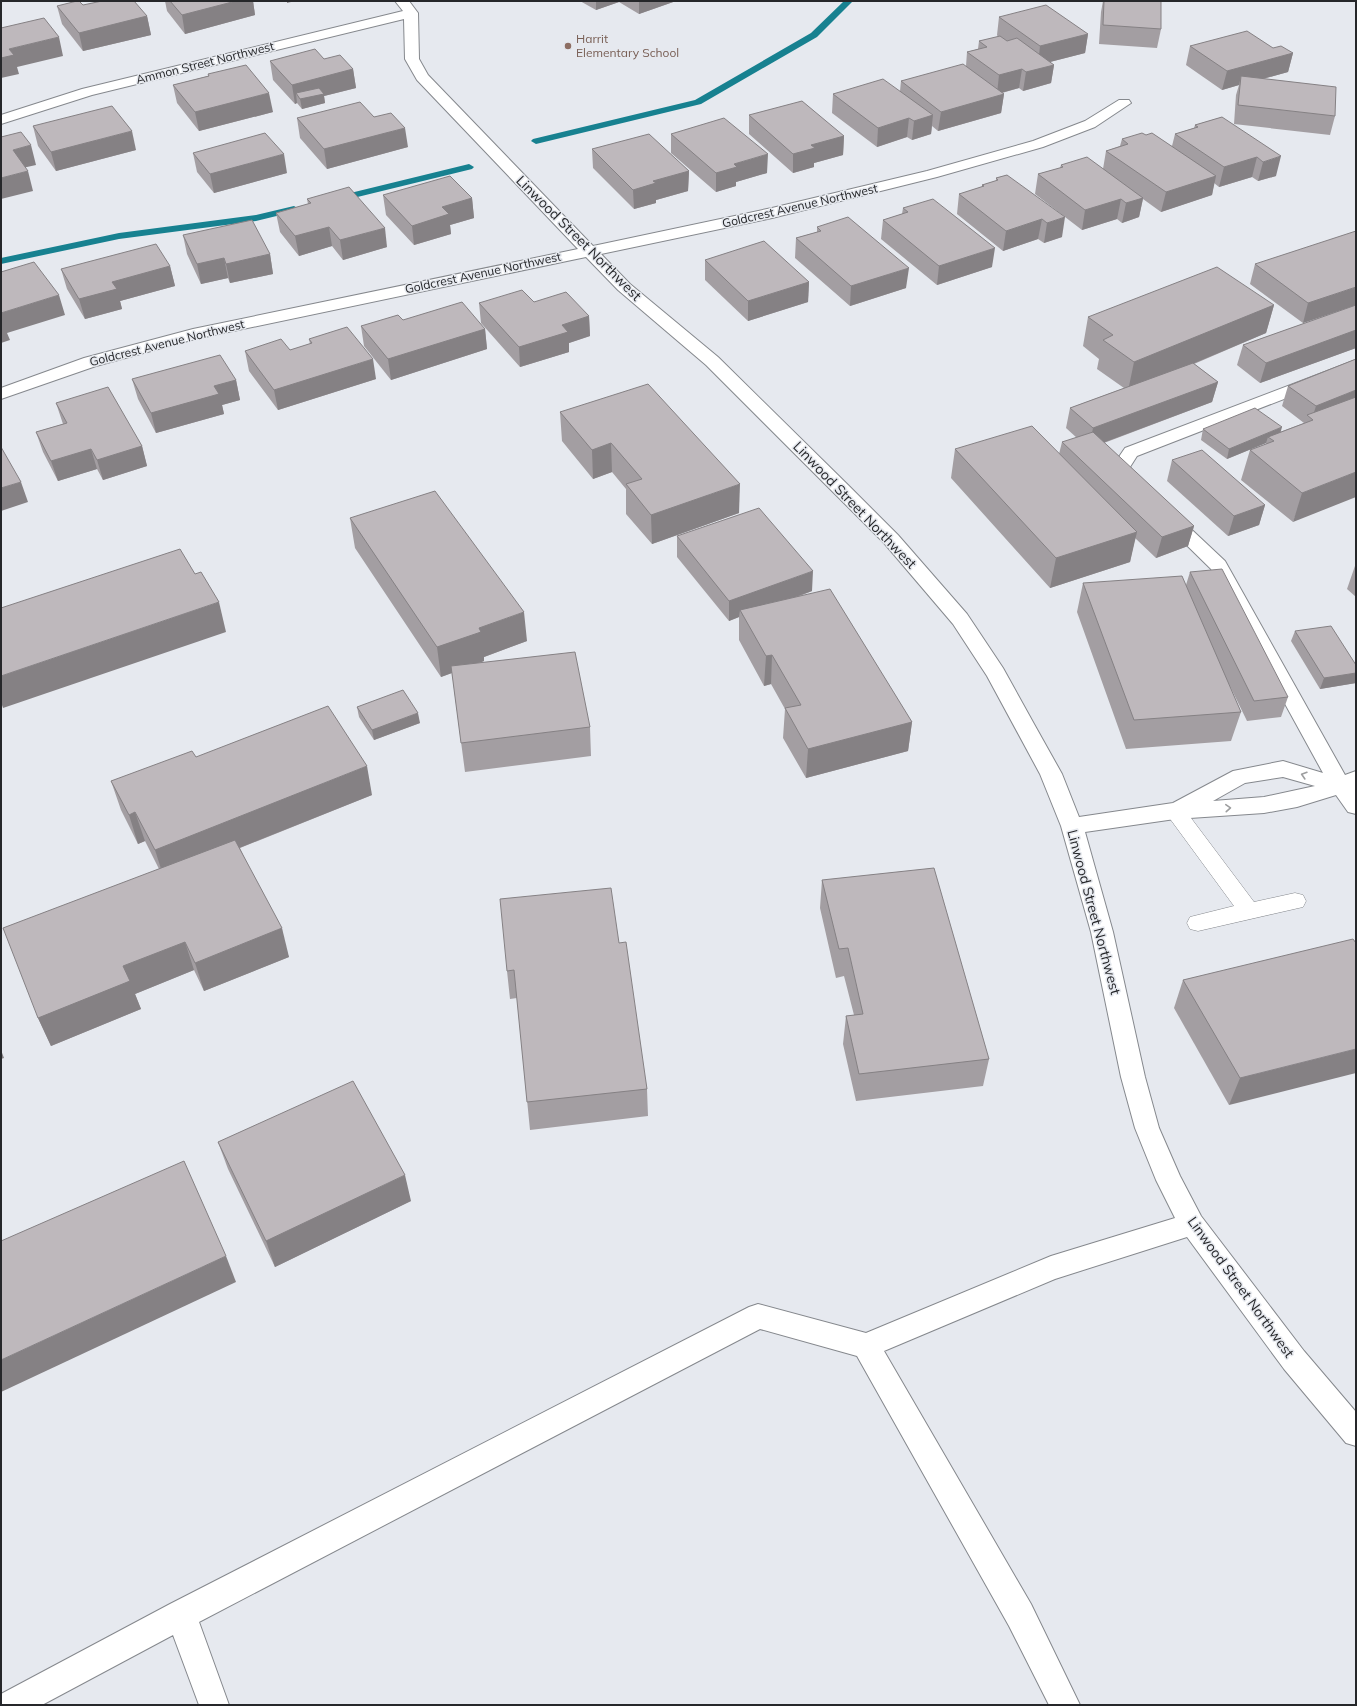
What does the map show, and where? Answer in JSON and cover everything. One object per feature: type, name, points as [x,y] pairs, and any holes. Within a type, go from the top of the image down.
[{"type":"street","points":[[402,1],[411,13]]},
{"type":"street","name":"Ammon Street Northwest","points":[[1,120],[87,92],[411,13]]},
{"type":"street","name":"Linwood Street Northwest","points":[[411,13],[412,59],[422,77],[624,287],[712,361],[891,538],[960,619],[996,673],[1051,774],[1072,826],[1116,988],[1133,1077],[1147,1128],[1170,1180],[1192,1224],[1294,1360],[1356,1433]]},
{"type":"street","name":"Goldcrest Avenue Northwest","points":[[1,394],[90,362],[193,334],[772,213],[940,172],[1038,144],[1090,124],[1124,103]]},
{"type":"street","points":[[1356,366],[1132,452],[1121,467],[1136,490],[1184,531],[1218,565],[1348,782],[1356,806]]},
{"type":"street","points":[[1175,811],[1240,776],[1283,769],[1348,782]]},
{"type":"street","points":[[1072,826],[1175,811],[1264,805],[1297,799],[1348,782]]},
{"type":"street","points":[[11,1705],[181,1615],[758,1316],[866,1346],[1051,1268],[1192,1224]]},
{"type":"street","points":[[866,1346],[1020,1615],[1065,1705]]},
{"type":"street","points":[[181,1615],[214,1705]]},
{"type":"lane","points":[[1175,811],[1249,911]]},
{"type":"lane","points":[[1198,923],[1295,901]]},
{"type":"building","points":[[77,1],[83,5],[102,1],[134,1],[147,16],[79,33],[57,6]]},
{"type":"building","points":[[170,1],[236,1],[182,15]]},
{"type":"building","points":[[1104,1],[1161,1],[1161,29],[1103,25]]},
{"type":"building","points":[[1046,5],[1088,34],[1040,46],[999,17]]},
{"type":"building","points":[[44,18],[59,37],[9,49],[14,55],[1,58],[1,28]]},
{"type":"building","points":[[1247,31],[1273,48],[1281,46],[1293,53],[1227,71],[1190,46]]},
{"type":"building","points":[[1000,36],[1007,41],[1017,38],[1054,65],[1026,72],[1022,69],[999,75],[967,52],[987,47],[979,41]]},
{"type":"building","points":[[315,49],[324,59],[340,55],[353,69],[292,85],[270,61]]},
{"type":"building","points":[[963,64],[1004,94],[941,112],[901,81]]},
{"type":"building","points":[[246,65],[269,93],[195,112],[173,85],[209,76],[208,74]]},
{"type":"building","points":[[1241,76],[1336,87],[1335,116],[1238,105]]},
{"type":"building","points":[[883,79],[933,115],[914,121],[909,118],[878,128],[833,94]]},
{"type":"building","points":[[319,88],[324,94],[300,99],[296,93]]},
{"type":"building","points":[[802,101],[844,136],[811,145],[815,148],[793,154],[749,115]]},
{"type":"building","points":[[360,102],[374,117],[391,113],[405,128],[324,149],[297,118]]},
{"type":"building","points":[[112,106],[132,131],[51,152],[33,126]]},
{"type":"building","points":[[1222,117],[1281,156],[1263,162],[1257,157],[1224,167],[1175,134],[1198,127],[1195,125]]},
{"type":"building","points":[[724,118],[768,154],[734,164],[737,167],[716,173],[671,134]]},
{"type":"building","points":[[21,132],[31,145],[13,150],[28,171],[1,178],[1,137]]},
{"type":"building","points":[[265,133],[284,154],[210,174],[193,153]]},
{"type":"building","points":[[1142,133],[1146,135],[1152,133],[1216,176],[1166,192],[1106,151],[1128,144],[1122,139]]},
{"type":"building","points":[[649,134],[689,171],[653,181],[656,183],[633,190],[592,149]]},
{"type":"building","points":[[1087,157],[1143,198],[1126,203],[1121,199],[1085,210],[1038,174],[1063,167],[1061,165]]},
{"type":"building","points":[[1007,175],[1065,217],[1047,223],[1042,219],[1006,231],[959,194],[984,186],[982,185],[998,180],[996,178]]},
{"type":"building","points":[[450,176],[472,198],[442,207],[449,214],[412,226],[383,195]]},
{"type":"building","points":[[349,187],[385,228],[340,240],[329,227],[295,236],[276,213],[311,203],[307,199]]},
{"type":"building","points":[[933,199],[995,248],[939,266],[883,220],[908,212],[903,208]]},
{"type":"building","points":[[848,217],[909,268],[851,286],[796,238],[821,231],[817,227]]},
{"type":"building","points":[[252,220],[270,254],[226,264],[224,258],[197,264],[183,235]]},
{"type":"building","points":[[1356,231],[1356,287],[1308,303],[1255,264]]},
{"type":"building","points":[[764,241],[809,282],[748,301],[705,260]]},
{"type":"building","points":[[156,244],[170,266],[112,282],[117,289],[79,299],[61,269]]},
{"type":"building","points":[[34,262],[59,295],[1,313],[1,272]]},
{"type":"building","points":[[1217,267],[1274,305],[1134,362],[1103,340],[1113,335],[1088,317]]},
{"type":"building","points":[[522,290],[534,302],[566,292],[589,316],[562,325],[568,332],[519,347],[479,303]]},
{"type":"building","points":[[462,302],[485,329],[388,359],[361,326],[398,315],[403,320]]},
{"type":"building","points":[[1356,305],[1356,330],[1266,363],[1243,345]]},
{"type":"building","points":[[347,327],[373,359],[274,390],[245,351],[281,339],[290,350],[312,343],[309,339]]},
{"type":"building","points":[[220,355],[236,380],[214,386],[219,394],[151,413],[132,379]]},
{"type":"building","points":[[1356,359],[1356,390],[1316,406],[1288,386]]},
{"type":"building","points":[[1193,363],[1218,382],[1093,428],[1070,408]]},
{"type":"building","points":[[648,384],[740,484],[651,515],[626,484],[642,479],[611,443],[592,450],[560,412]]},
{"type":"building","points":[[108,387],[142,446],[97,460],[91,449],[51,461],[36,432],[67,423],[56,403]]},
{"type":"building","points":[[1356,397],[1356,472],[1302,493],[1250,450],[1274,441],[1268,437],[1313,420],[1307,415]]},
{"type":"building","points":[[1255,408],[1282,427],[1229,449],[1203,429]]},
{"type":"building","points":[[1032,426],[1137,532],[1056,558],[955,449]]},
{"type":"building","points":[[1093,432],[1194,526],[1162,537],[1062,442]]},
{"type":"building","points":[[1,447],[21,482],[1,488]]},
{"type":"building","points":[[1202,450],[1265,505],[1234,516],[1172,460]]},
{"type":"building","points":[[435,491],[524,612],[479,628],[481,632],[437,647],[350,518]]},
{"type":"building","points":[[759,508],[813,571],[729,601],[677,536]]},
{"type":"building","points":[[180,549],[195,574],[201,572],[219,602],[1,676],[1,608]]},
{"type":"building","points":[[1222,569],[1288,697],[1254,701],[1190,572]]},
{"type":"building","points":[[1182,576],[1241,712],[1134,720],[1083,583]]},
{"type":"building","points":[[830,589],[912,722],[808,749],[785,708],[801,705],[772,655],[766,656],[740,610]]},
{"type":"building","points":[[1331,626],[1356,665],[1356,673],[1324,678],[1295,631]]},
{"type":"building","points":[[575,652],[590,727],[461,743],[451,666]]},
{"type":"building","points":[[403,690],[418,713],[372,730],[357,707]]},
{"type":"building","points":[[328,706],[367,766],[155,850],[135,812],[129,815],[111,781],[192,751],[196,757]]},
{"type":"building","points":[[235,840],[282,928],[195,963],[185,942],[123,966],[130,981],[38,1018],[3,928]]},
{"type":"building","points":[[934,868],[989,1059],[859,1074],[846,1016],[863,1014],[848,948],[839,949],[822,880]]},
{"type":"building","points":[[611,888],[619,943],[626,942],[647,1089],[527,1102],[514,970],[507,971],[500,899]]},
{"type":"building","points":[[1353,939],[1356,943],[1356,1049],[1240,1078],[1183,980]]},
{"type":"building","points":[[353,1081],[405,1175],[266,1241],[218,1142]]},
{"type":"building","points":[[184,1161],[226,1256],[1,1360],[1,1241]]},
{"type":"waterway","points":[[536,141],[698,102],[814,35],[849,1]]},
{"type":"waterway","points":[[337,199],[469,167]]},
{"type":"waterway","points":[[1,261],[119,236],[256,218],[294,209]]},
{"type":"place","name":"Harrit Elementary School","points":[[568,46]]}]
